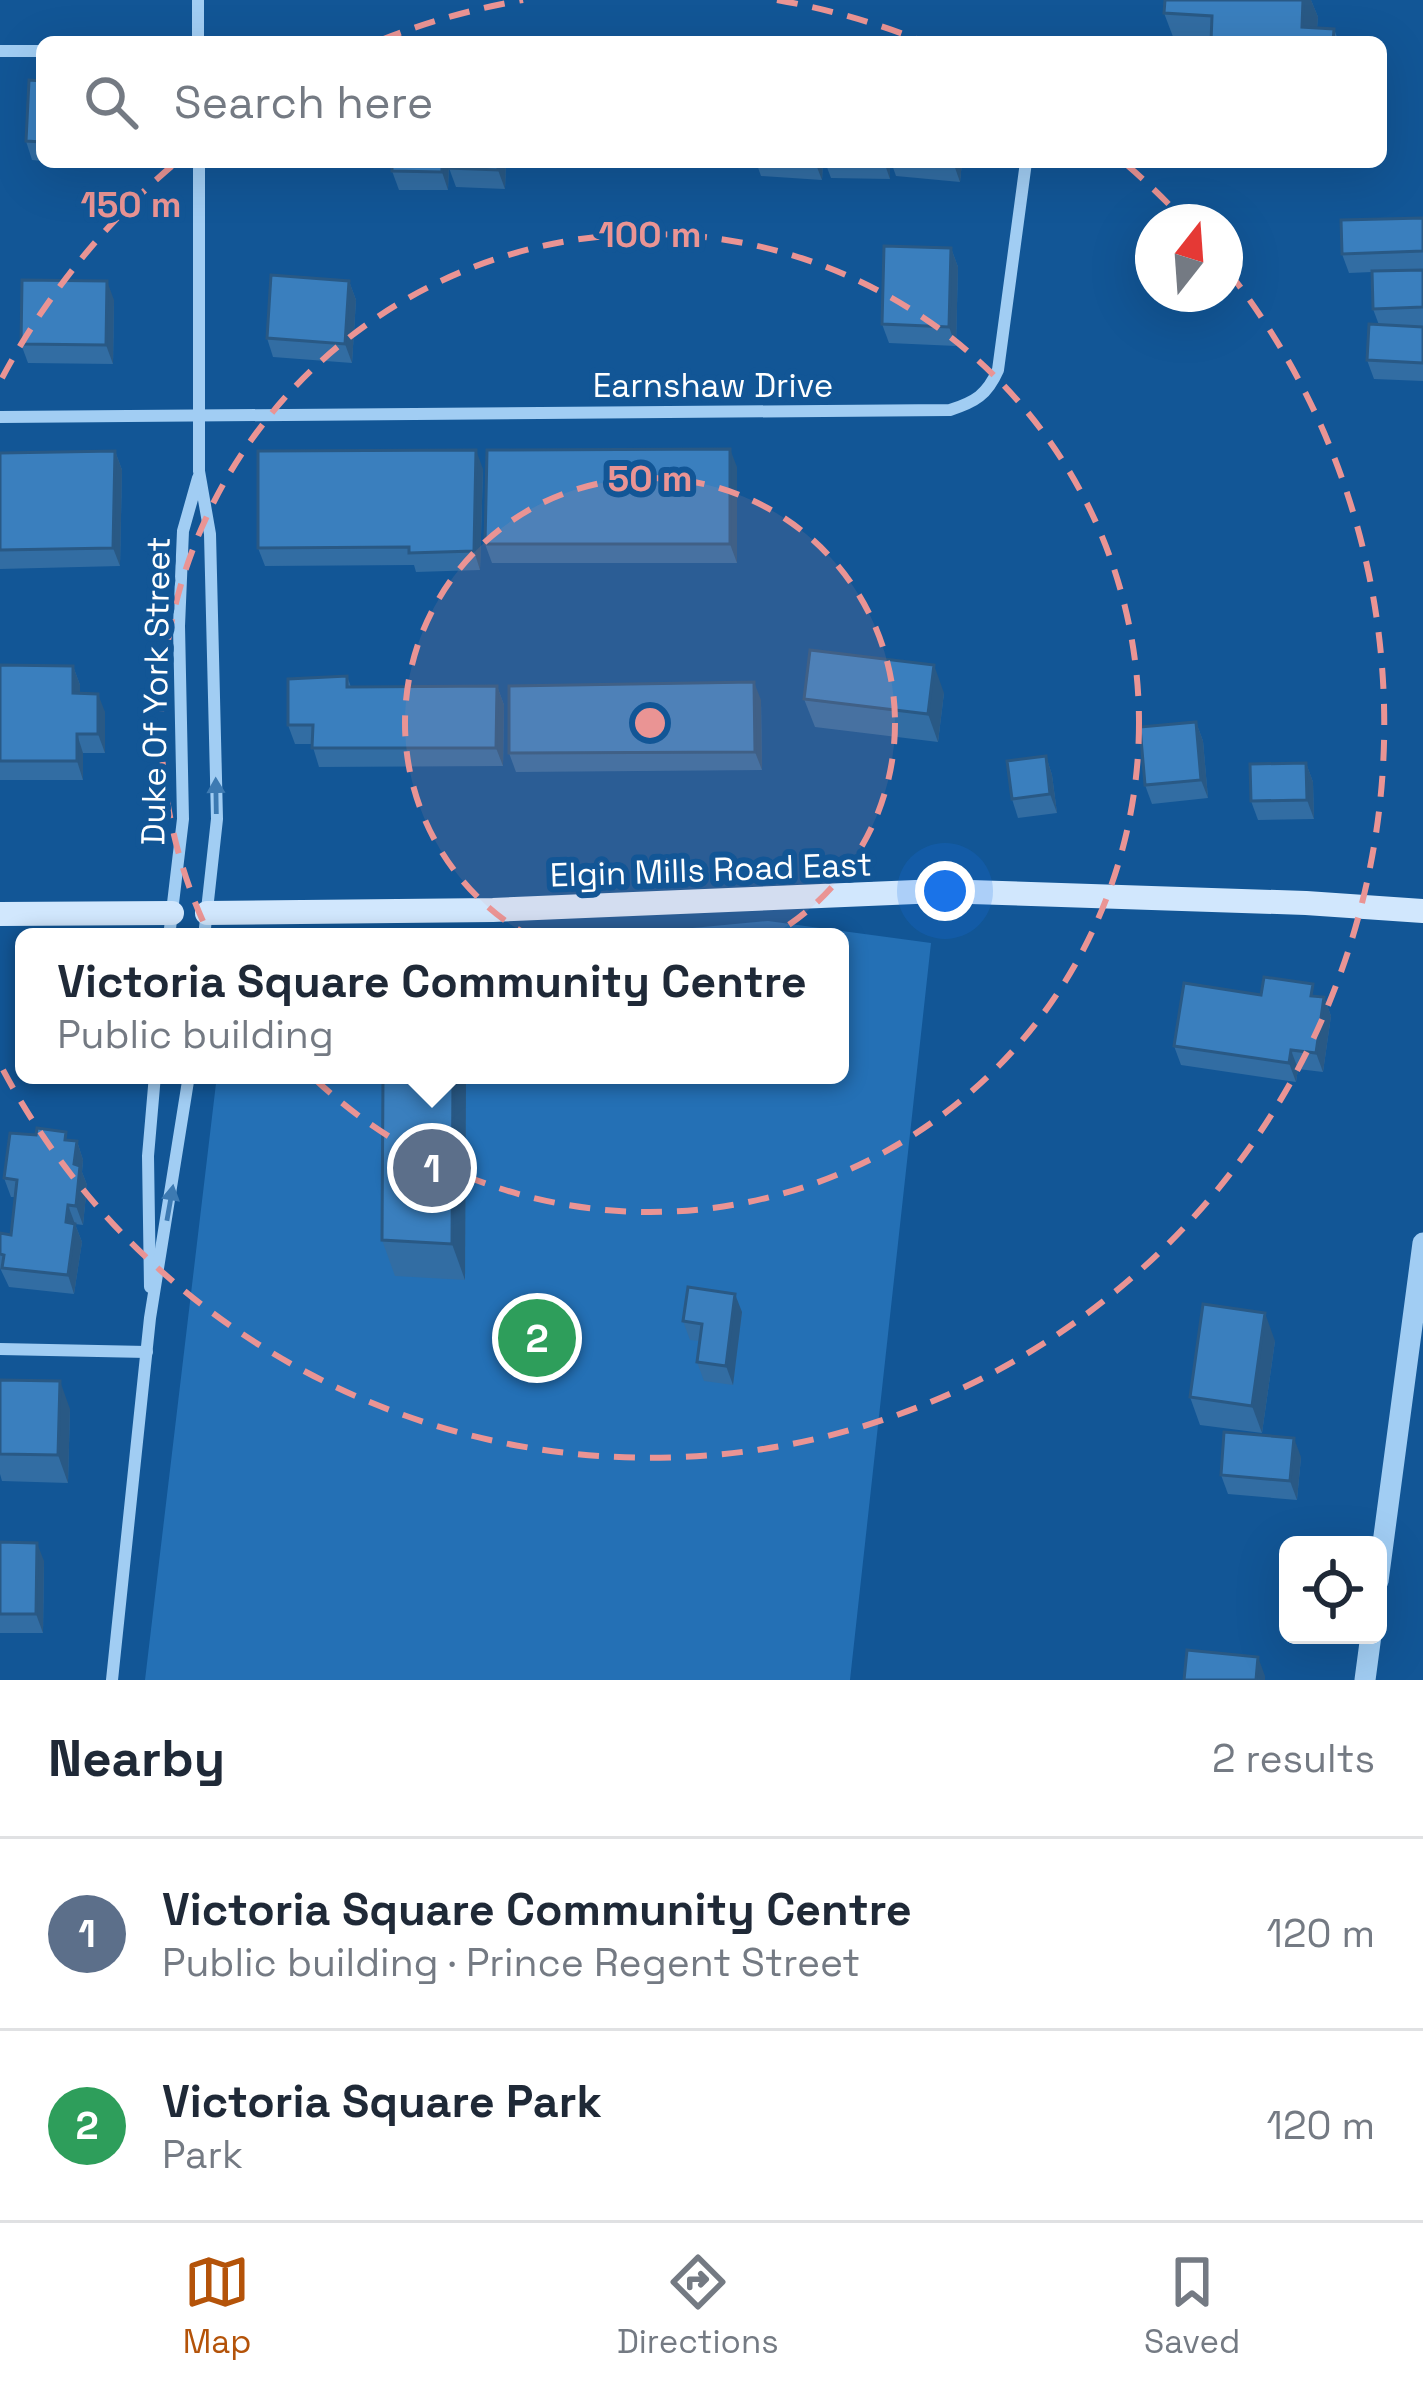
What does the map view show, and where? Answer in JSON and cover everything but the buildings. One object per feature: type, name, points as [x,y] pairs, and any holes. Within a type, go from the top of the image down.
[{"type":"main road","name":"Elgin Mills Road East","points":[[205,925],[939,891],[1423,911]]},
{"type":"main road","name":"Elgin Mills Road East","points":[[0,914],[170,925]]},
{"type":"street","points":[[198,0],[198,36]]},
{"type":"street","points":[[0,51],[36,50]]},
{"type":"street","name":"Duke Of York Street","points":[[199,168],[200,471],[210,534],[217,819],[205,925]]},
{"type":"street","name":"Earnshaw Drive","points":[[0,416],[950,410],[976,402],[990,388],[998,370],[1025,168]]},
{"type":"street","name":"Duke Of York Street","points":[[170,925],[183,819],[179,626],[183,531],[200,471]]},
{"type":"street","name":"Elgin Mills Road East","points":[[170,925],[205,925]]},
{"type":"street","points":[[150,1318],[148,1156],[154,1084]]},
{"type":"street","points":[[112,1680],[150,1318],[188,1084]]},
{"type":"street","points":[[1384,1536],[1423,1243]]},
{"type":"street","points":[[0,1349],[147,1352]]},
{"type":"street","points":[[1365,1680],[1370,1644]]},
{"type":"shaded area","points":[[768,921],[820,928],[693,928]]},
{"type":"shaded area","points":[[849,932],[931,943],[850,1680],[145,1680],[216,1084],[849,1084]]},
{"type":"place","name":"Victoria Square Community Centre","points":[[432,1168]]},
{"type":"place","name":"Victoria Square Park","points":[[537,1338]]}]
